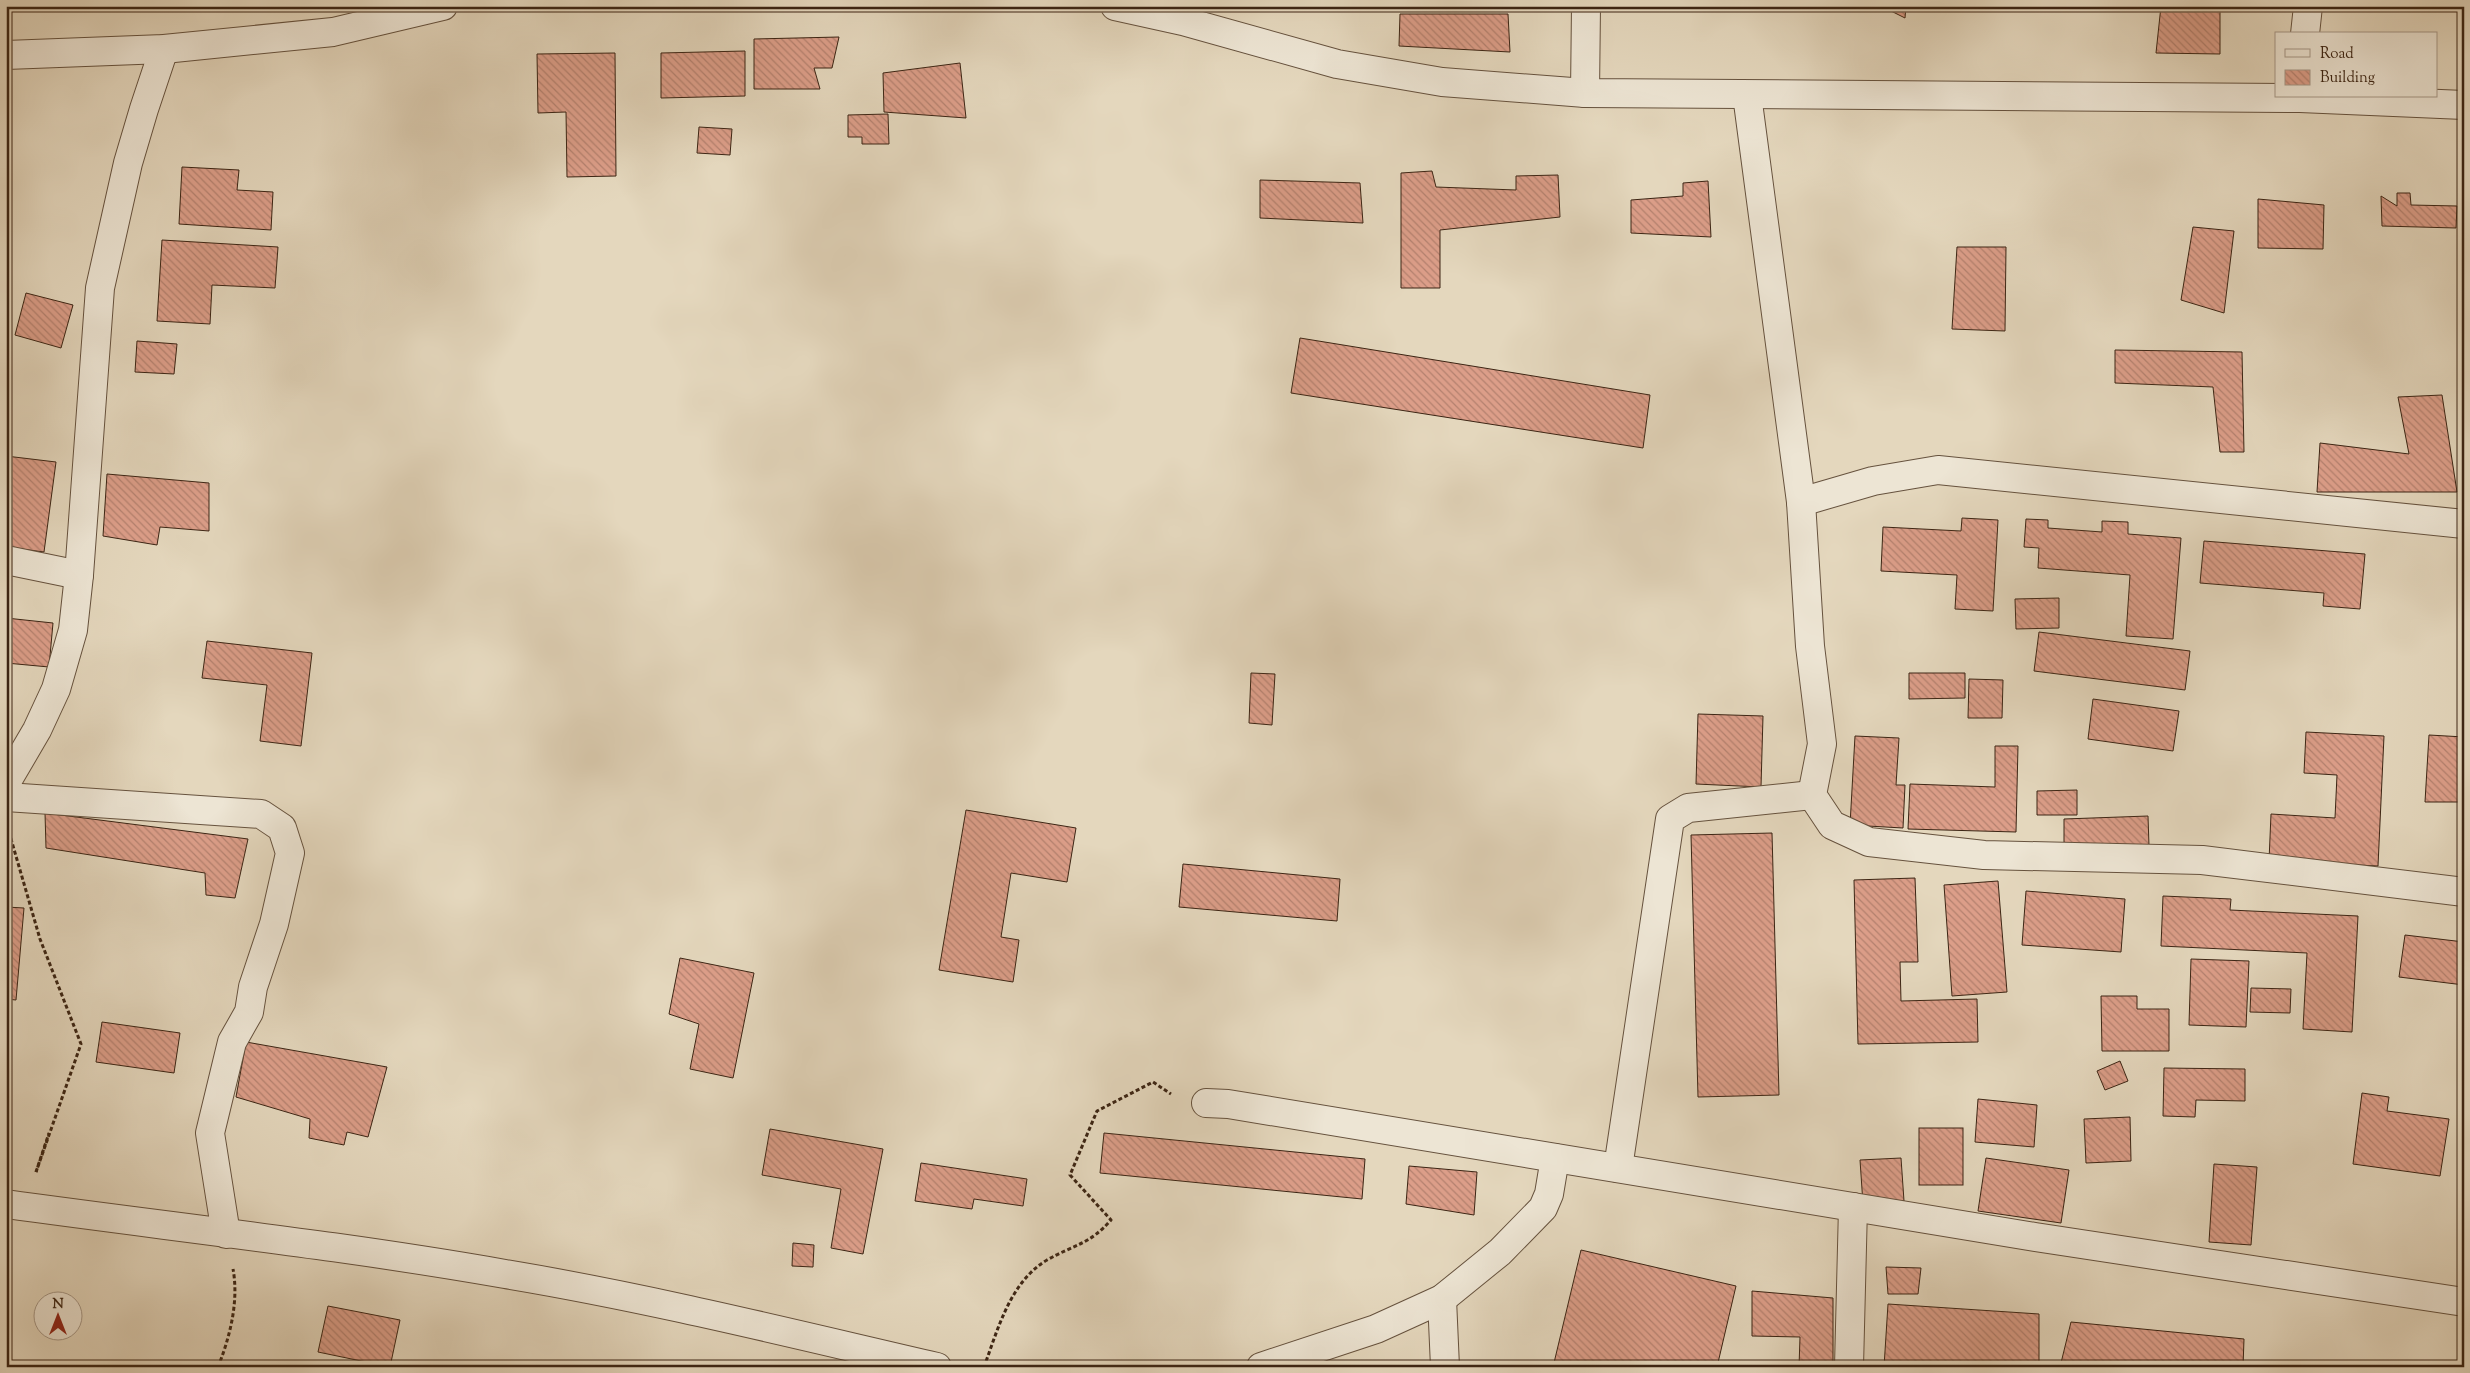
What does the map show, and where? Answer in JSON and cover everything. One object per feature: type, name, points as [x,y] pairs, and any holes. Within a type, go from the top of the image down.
[{"type":"street","points":[[6,54],[164,49],[333,32],[443,6]]},
{"type":"street","points":[[1115,6],[1183,21],[1337,64],[1442,82],[1585,93],[2275,97]]},
{"type":"street","points":[[1585,93],[1586,6]]},
{"type":"street","points":[[2305,32],[2308,6]]},
{"type":"street","points":[[6,783],[37,730],[56,688],[72,630],[80,575],[100,288],[128,163],[164,49]]},
{"type":"street","points":[[1747,95],[1801,502],[1810,646],[1822,744],[1812,795],[1832,825],[1869,842],[1984,855],[2202,860],[2464,892]]},
{"type":"street","points":[[2320,98],[2464,105]]},
{"type":"street","points":[[1801,502],[1873,481],[1938,470],[2464,524]]},
{"type":"street","points":[[6,560],[80,575]]},
{"type":"street","points":[[1618,1168],[1670,818],[1688,808],[1812,795]]},
{"type":"street","points":[[6,797],[261,814],[282,828],[290,853],[274,924],[253,987],[248,1012],[232,1042],[210,1133],[226,1234]]},
{"type":"street","points":[[1206,1103],[1228,1104],[1853,1207],[2464,1302]]},
{"type":"street","points":[[1262,1367],[1376,1329],[1442,1300],[1500,1252],[1543,1208],[1550,1194],[1555,1158]]},
{"type":"street","points":[[6,1204],[338,1248],[507,1274],[721,1318],[937,1367]]},
{"type":"street","points":[[1849,1367],[1853,1207]]},
{"type":"street","points":[[1442,1300],[1445,1367]]},
{"type":"path","points":[[6,822],[40,939],[81,1044],[49,1133]]},
{"type":"path","points":[[984,1367],[1008,1304],[1027,1276],[1046,1260],[1098,1234],[1110,1220],[1070,1175],[1097,1111],[1153,1082],[1171,1094],[1206,1103]]},
{"type":"path","points":[[218,1367],[233,1310],[236,1286],[226,1234]]},
{"type":"building","points":[[1881,6],[1906,6],[1905,18]]},
{"type":"building","points":[[2161,6],[2220,6],[2220,54],[2156,53]]},
{"type":"building","points":[[1400,14],[1508,14],[1510,52],[1399,46]]},
{"type":"building","points":[[839,37],[832,68],[814,68],[820,89],[754,89],[754,39]]},
{"type":"building","points":[[745,51],[745,96],[661,98],[661,53]]},
{"type":"building","points":[[615,53],[616,176],[567,177],[566,112],[538,113],[537,54]]},
{"type":"building","points":[[960,63],[966,118],[884,112],[883,73]]},
{"type":"building","points":[[888,114],[889,144],[862,144],[862,137],[848,137],[848,115]]},
{"type":"building","points":[[699,127],[732,129],[730,155],[697,153]]},
{"type":"building","points":[[182,167],[239,170],[237,190],[273,192],[271,230],[179,224]]},
{"type":"building","points":[[1432,171],[1436,187],[1516,190],[1516,176],[1558,175],[1560,217],[1440,230],[1440,288],[1401,288],[1401,173]]},
{"type":"building","points":[[1260,180],[1360,183],[1363,223],[1260,218]]},
{"type":"building","points":[[1708,181],[1711,237],[1631,233],[1631,200],[1683,196],[1683,183]]},
{"type":"building","points":[[2397,193],[2410,193],[2411,205],[2457,206],[2456,228],[2382,226],[2381,196],[2397,206]]},
{"type":"building","points":[[2258,199],[2324,205],[2323,249],[2258,248]]},
{"type":"building","points":[[2193,227],[2234,231],[2224,313],[2181,300]]},
{"type":"building","points":[[162,240],[278,247],[275,288],[212,285],[210,324],[157,321]]},
{"type":"building","points":[[1957,247],[2006,247],[2005,331],[1952,329]]},
{"type":"building","points":[[26,293],[73,305],[61,348],[15,335]]},
{"type":"building","points":[[1300,338],[1650,395],[1643,448],[1291,393]]},
{"type":"building","points":[[137,341],[177,344],[174,374],[135,372]]},
{"type":"building","points":[[2115,350],[2242,352],[2244,452],[2220,452],[2213,387],[2115,383]]},
{"type":"building","points":[[2442,395],[2457,492],[2317,492],[2320,443],[2409,454],[2398,397]]},
{"type":"building","points":[[6,456],[56,462],[44,552],[6,547]]},
{"type":"building","points":[[107,474],[209,483],[209,531],[160,527],[157,545],[103,536]]},
{"type":"building","points":[[1962,518],[1998,520],[1993,611],[1955,609],[1957,575],[1881,571],[1883,527],[1961,531]]},
{"type":"building","points":[[2026,519],[2048,520],[2048,528],[2102,532],[2102,521],[2128,522],[2128,534],[2181,538],[2173,639],[2126,636],[2130,575],[2038,568],[2039,548],[2024,547]]},
{"type":"building","points":[[2204,541],[2365,554],[2360,609],[2323,606],[2324,593],[2200,583]]},
{"type":"building","points":[[2059,598],[2059,628],[2016,629],[2015,599]]},
{"type":"building","points":[[6,618],[53,623],[49,667],[6,663]]},
{"type":"building","points":[[2039,632],[2190,651],[2185,690],[2034,671]]},
{"type":"building","points":[[207,641],[312,653],[301,746],[260,741],[267,685],[202,678]]},
{"type":"building","points":[[1251,673],[1275,674],[1272,725],[1249,723]]},
{"type":"building","points":[[1909,673],[1965,673],[1965,698],[1909,699]]},
{"type":"building","points":[[1969,679],[2003,680],[2002,718],[1968,718]]},
{"type":"building","points":[[2093,699],[2179,711],[2173,751],[2088,739]]},
{"type":"building","points":[[1698,714],[1763,716],[1761,787],[1696,784]]},
{"type":"building","points":[[2306,732],[2384,736],[2378,866],[2269,861],[2271,814],[2335,818],[2337,775],[2304,773]]},
{"type":"building","points":[[2429,735],[2464,737],[2464,802],[2425,802]]},
{"type":"building","points":[[1855,736],[1899,738],[1896,785],[1905,785],[1903,828],[1850,825]]},
{"type":"building","points":[[1995,746],[2018,746],[2016,832],[1908,829],[1910,784],[1995,787]]},
{"type":"building","points":[[2077,790],[2077,815],[2037,815],[2037,791]]},
{"type":"building","points":[[966,810],[1076,828],[1067,882],[1011,873],[1001,937],[1019,940],[1013,982],[939,970]]},
{"type":"building","points":[[45,813],[248,839],[235,898],[206,895],[205,873],[46,848]]},
{"type":"building","points":[[2148,816],[2149,846],[2064,848],[2064,819]]},
{"type":"building","points":[[1772,833],[1779,1095],[1698,1097],[1691,835]]},
{"type":"building","points":[[1183,864],[1340,879],[1337,921],[1179,907]]},
{"type":"building","points":[[1915,878],[1918,962],[1900,962],[1901,1001],[1977,999],[1978,1042],[1858,1044],[1854,880]]},
{"type":"building","points":[[1998,881],[2007,992],[1952,996],[1944,885]]},
{"type":"building","points":[[2026,891],[2125,899],[2121,952],[2022,945]]},
{"type":"building","points":[[2163,896],[2231,899],[2230,910],[2358,916],[2352,1032],[2303,1029],[2307,953],[2161,946]]},
{"type":"building","points":[[6,907],[24,908],[16,1000],[6,999]]},
{"type":"building","points":[[2405,935],[2464,942],[2464,985],[2399,977]]},
{"type":"building","points":[[680,958],[754,973],[733,1078],[690,1069],[699,1024],[669,1014]]},
{"type":"building","points":[[2191,959],[2249,961],[2246,1027],[2189,1025]]},
{"type":"building","points":[[2251,988],[2291,989],[2290,1013],[2250,1012]]},
{"type":"building","points":[[2101,996],[2137,996],[2137,1009],[2169,1009],[2169,1051],[2102,1051]]},
{"type":"building","points":[[102,1022],[180,1033],[174,1073],[96,1062]]},
{"type":"building","points":[[246,1042],[387,1067],[368,1137],[347,1132],[344,1145],[309,1138],[310,1119],[236,1097]]},
{"type":"building","points":[[2120,1061],[2128,1081],[2105,1090],[2097,1071]]},
{"type":"building","points":[[2164,1068],[2245,1069],[2245,1101],[2196,1100],[2195,1117],[2163,1116]]},
{"type":"building","points":[[2362,1093],[2389,1097],[2387,1111],[2449,1119],[2440,1176],[2353,1164]]},
{"type":"building","points":[[1978,1099],[2037,1105],[2034,1147],[1975,1142]]},
{"type":"building","points":[[2130,1117],[2131,1161],[2086,1163],[2084,1119]]},
{"type":"building","points":[[1919,1128],[1963,1128],[1963,1185],[1919,1185]]},
{"type":"building","points":[[770,1129],[883,1149],[863,1254],[831,1248],[841,1189],[762,1175]]},
{"type":"building","points":[[1104,1133],[1365,1159],[1362,1199],[1100,1173]]},
{"type":"building","points":[[1901,1158],[1904,1201],[1863,1204],[1860,1160]]},
{"type":"building","points":[[1986,1158],[2069,1170],[2061,1223],[1978,1211]]},
{"type":"building","points":[[921,1163],[1027,1179],[1023,1206],[974,1199],[972,1209],[915,1201]]},
{"type":"building","points":[[2214,1164],[2257,1167],[2251,1245],[2209,1242]]},
{"type":"building","points":[[1409,1166],[1477,1172],[1474,1215],[1406,1204]]},
{"type":"building","points":[[793,1243],[814,1245],[813,1267],[792,1266]]},
{"type":"building","points":[[1581,1250],[1736,1286],[1717,1367],[1553,1367]]},
{"type":"building","points":[[1886,1267],[1921,1268],[1918,1294],[1888,1294]]},
{"type":"building","points":[[1752,1291],[1833,1298],[1833,1367],[1799,1367],[1800,1337],[1752,1336]]},
{"type":"building","points":[[1888,1304],[2039,1314],[2039,1367],[1884,1367]]},
{"type":"building","points":[[328,1306],[400,1320],[390,1367],[318,1352]]},
{"type":"building","points":[[2071,1322],[2244,1339],[2243,1367],[2060,1367]]}]
